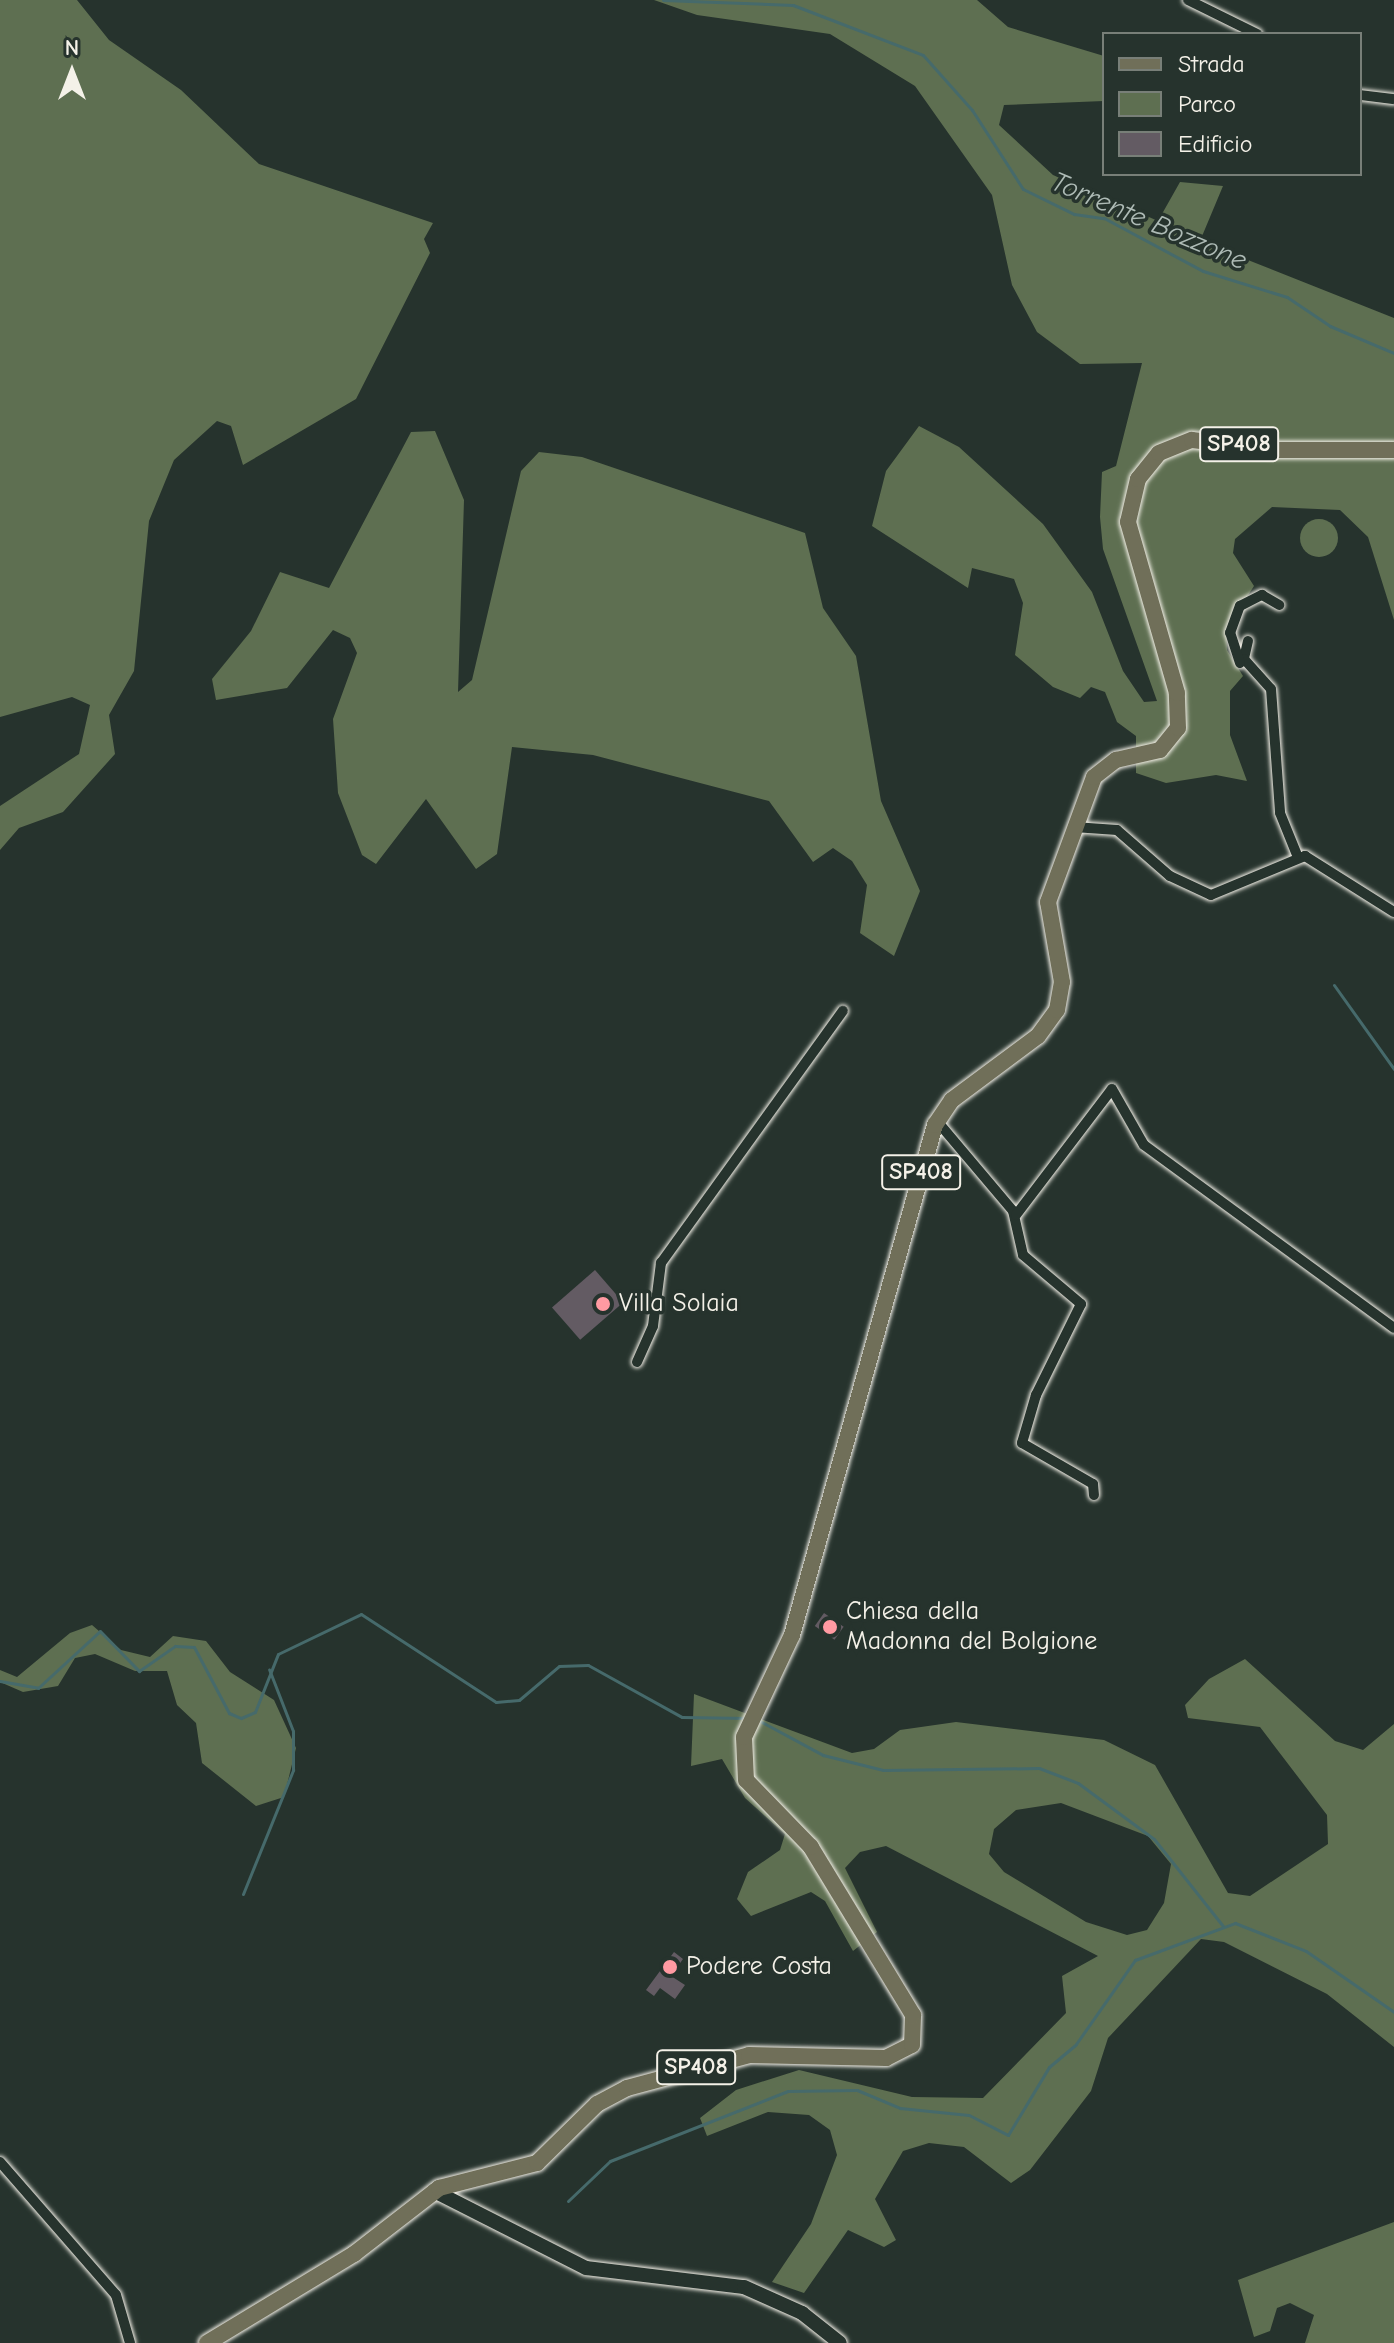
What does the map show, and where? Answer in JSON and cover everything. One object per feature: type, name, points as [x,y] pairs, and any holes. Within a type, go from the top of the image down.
[{"type":"main road","name":"SP408","points":[[207,2343],[362,2249],[434,2191],[525,2170],[597,2104],[663,2076],[749,2055],[886,2058],[910,2048],[917,2032],[910,2010],[800,1830],[748,1784],[741,1751],[773,1687],[937,1121],[956,1097],[1038,1036],[1057,1010],[1062,982],[1048,906],[1074,827],[1099,772],[1160,750],[1180,721],[1128,522],[1147,465],[1196,439],[1277,450],[1394,450]]},
{"type":"street","points":[[1188,0],[1253,32]]},
{"type":"street","points":[[1362,95],[1394,99]]},
{"type":"street","points":[[1259,675],[1235,654],[1233,619],[1252,597],[1268,596],[1279,605]]},
{"type":"street","points":[[1248,641],[1242,654],[1271,689],[1280,813],[1297,855],[1394,912]]},
{"type":"street","points":[[1074,827],[1117,830],[1170,876],[1211,895],[1232,892],[1297,855]]},
{"type":"street","points":[[637,1362],[653,1326],[661,1263],[843,1011]]},
{"type":"street","points":[[1016,1215],[1112,1089],[1144,1145],[1394,1328]]},
{"type":"street","points":[[937,1121],[1016,1215],[1023,1255],[1081,1304],[1036,1395],[1022,1443],[1093,1484],[1094,1495]]},
{"type":"street","points":[[0,2162],[116,2295],[130,2343]]},
{"type":"street","points":[[434,2191],[586,2268],[744,2287],[802,2313],[840,2343]]},
{"type":"green space","points":[[0,0],[77,0],[109,40],[181,90],[259,164],[433,223],[424,239],[430,253],[356,399],[243,465],[231,426],[217,421],[174,460],[149,521],[134,671],[109,715],[115,754],[63,812],[19,828],[0,850],[0,806],[79,754],[90,705],[72,697],[0,717]]},
{"type":"green space","points":[[654,0],[977,0],[1008,27],[1102,55],[1102,101],[1004,105],[999,125],[1053,175],[1158,221],[1180,182],[1223,186],[1200,241],[1394,318],[1394,620],[1368,537],[1340,510],[1272,507],[1235,539],[1233,553],[1254,586],[1226,629],[1227,650],[1243,676],[1230,691],[1230,735],[1247,781],[1216,775],[1166,783],[1136,773],[1136,736],[1117,722],[1105,692],[1091,687],[1080,698],[1053,687],[1015,655],[1023,603],[1014,579],[972,568],[968,588],[872,526],[886,471],[919,426],[959,447],[1043,524],[1092,592],[1123,671],[1144,702],[1157,701],[1103,549],[1100,517],[1102,472],[1116,466],[1142,363],[1080,364],[1037,332],[1012,285],[992,195],[915,86],[830,34],[697,15]]},
{"type":"green space","points":[[435,431],[464,500],[458,692],[472,680],[521,471],[539,452],[582,457],[805,533],[823,608],[856,656],[881,801],[920,891],[894,956],[860,933],[867,885],[852,861],[833,848],[813,862],[769,801],[593,755],[512,747],[497,854],[476,869],[426,799],[376,864],[362,855],[338,793],[333,719],[357,653],[350,638],[333,630],[287,688],[216,700],[212,679],[251,631],[280,572],[329,588],[411,432]]},
{"type":"green space","points":[[1319,519],[1333,524],[1338,538],[1333,552],[1319,557],[1305,552],[1300,538],[1305,524]]},
{"type":"green space","points":[[92,1625],[121,1650],[150,1657],[173,1636],[206,1641],[230,1672],[274,1700],[296,1748],[284,1797],[256,1806],[202,1763],[196,1723],[177,1705],[167,1671],[135,1671],[95,1654],[75,1658],[58,1686],[23,1692],[0,1682],[0,1670],[17,1677],[70,1633]]},
{"type":"green space","points":[[1245,1659],[1335,1741],[1363,1750],[1394,1724],[1394,2047],[1327,1994],[1224,1942],[1201,1939],[1108,2038],[1091,2091],[1030,2170],[1011,2183],[964,2147],[929,2143],[903,2151],[875,2199],[896,2240],[884,2247],[848,2230],[804,2293],[772,2282],[811,2224],[837,2155],[830,2130],[809,2115],[768,2112],[707,2136],[700,2118],[736,2090],[799,2070],[912,2097],[983,2098],[1066,2013],[1062,1976],[1098,1956],[886,1846],[860,1852],[845,1868],[877,1932],[853,1951],[825,1901],[811,1892],[751,1916],[737,1899],[748,1872],[780,1850],[785,1834],[745,1798],[722,1759],[691,1766],[694,1694],[852,1753],[874,1749],[900,1730],[956,1722],[1104,1740],[1155,1765],[1228,1893],[1250,1896],[1328,1844],[1327,1815],[1260,1727],[1188,1718],[1185,1705],[1209,1679]],"holes":[[[1061,1803],[1148,1836],[1171,1864],[1164,1903],[1147,1930],[1127,1935],[1086,1922],[1004,1872],[989,1854],[994,1829],[1016,1810]]]},
{"type":"green space","points":[[1394,2222],[1394,2343],[1305,2343],[1314,2315],[1290,2303],[1277,2308],[1270,2331],[1254,2337],[1238,2280]]},
{"type":"building","name":"Villa Solaia","points":[[595,1270],[623,1302],[580,1340],[552,1307]]},
{"type":"building","name":"Chiesa della Madonna del Bolgione","points":[[824,1613],[844,1627],[834,1640],[815,1626]]},
{"type":"building","name":"Podere Costa","points":[[674,1952],[683,1959],[671,1976],[685,1985],[675,1999],[660,1988],[654,1996],[646,1990]]},
{"type":"waterway","name":"Torrente Bozzone","points":[[663,0],[793,5],[923,55],[972,110],[1023,189],[1074,214],[1104,218],[1203,271],[1287,297],[1330,326],[1394,353]]},
{"type":"waterway","points":[[1334,985],[1394,1069]]},
{"type":"waterway","points":[[0,1681],[38,1688],[100,1631],[139,1671],[175,1646],[194,1647],[229,1713],[241,1718],[255,1712],[278,1654],[361,1614],[496,1702],[519,1700],[559,1666],[588,1665],[682,1717],[747,1718]]},
{"type":"waterway","points":[[243,1894],[293,1770],[293,1731],[269,1669]]},
{"type":"waterway","points":[[758,1720],[823,1755],[883,1770],[1039,1768],[1078,1783],[1154,1839],[1223,1926]]},
{"type":"waterway","points":[[568,2201],[610,2161],[788,2091],[857,2090],[900,2108],[969,2115],[1008,2135],[1049,2067],[1076,2044],[1135,1960],[1235,1923],[1306,1951],[1394,2012]]},
{"type":"place","name":"Villa Solaia","points":[[603,1304]]},
{"type":"place","name":"Chiesa della Madonna del Bolgione","points":[[830,1627]]},
{"type":"place","name":"Podere Costa","points":[[670,1967]]}]
